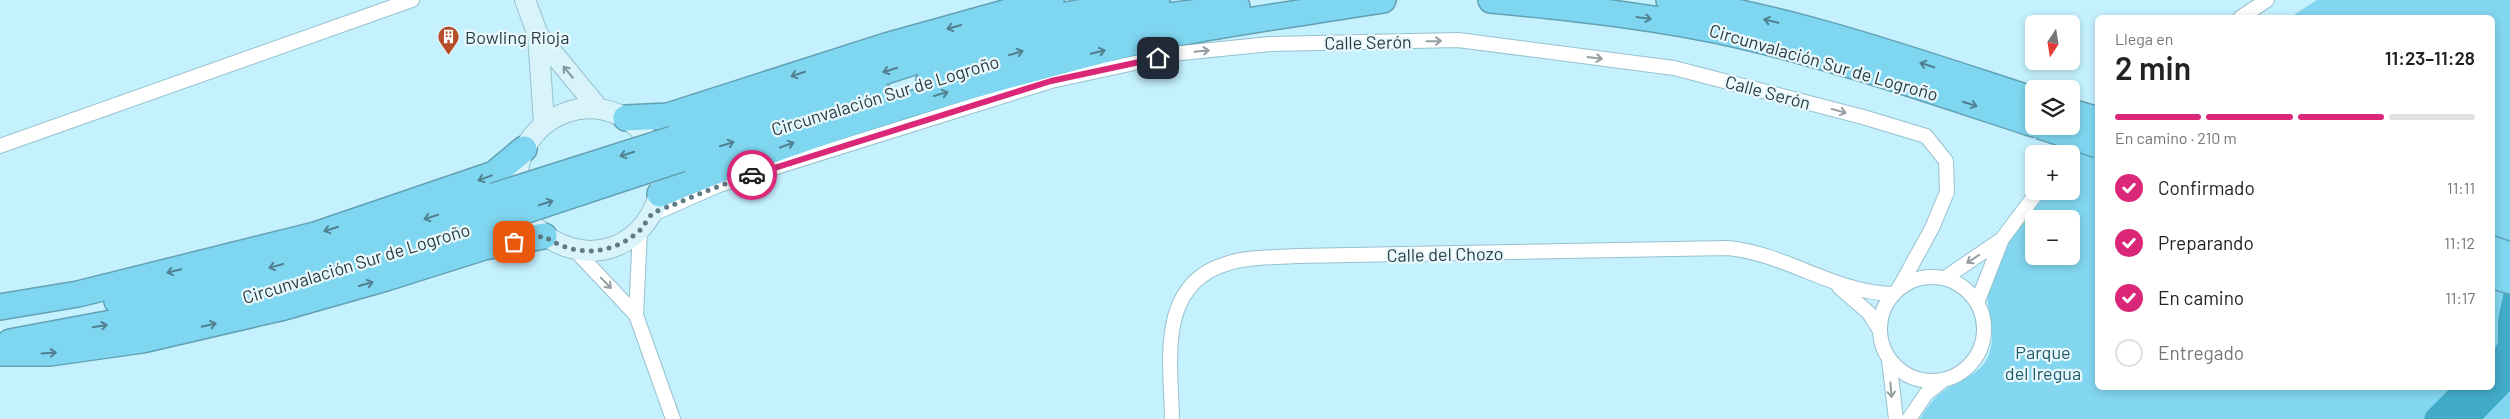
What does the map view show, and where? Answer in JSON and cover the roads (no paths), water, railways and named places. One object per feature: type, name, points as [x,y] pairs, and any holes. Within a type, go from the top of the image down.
[{"type":"highway","points":[[626,118],[668,116],[886,46],[1051,0]]},
{"type":"highway","name":"Circunvalación Sur de Logroño","points":[[0,319],[85,308],[239,276],[497,207],[677,149],[1054,17],[1157,0]]},
{"type":"highway","name":"Circunvalación Sur de Logroño","points":[[677,149],[1032,48],[1146,19],[1251,5],[1343,0]]},
{"type":"highway","points":[[658,196],[715,170],[855,122],[937,95],[1086,54],[1178,33],[1383,0]]},
{"type":"highway","name":"Circunvalación Sur de Logroño","points":[[1491,0],[1654,19],[1743,36],[1855,67],[2005,102],[2025,101]]},
{"type":"highway","name":"Circunvalación Sur de Logroño","points":[[1669,0],[1701,5],[1812,31],[2005,102],[2025,117]]},
{"type":"highway","points":[[2080,115],[2095,119]]},
{"type":"highway","points":[[2067,135],[2095,144]]},
{"type":"highway","points":[[0,307],[78,294],[315,235],[494,174],[524,149]]},
{"type":"highway","name":"Circunvalación Sur de Logroño","points":[[0,343],[224,302],[337,270],[497,207]]},
{"type":"highway","points":[[0,353],[50,353],[142,340],[284,307],[386,278],[538,230]]},
{"type":"highway","points":[[2495,250],[2510,255]]},
{"type":"highway","points":[[2495,276],[2510,280]]},
{"type":"main road","points":[[525,0],[538,35],[544,124]]},
{"type":"main road","points":[[538,35],[599,109]]},
{"type":"main road","points":[[517,177],[524,149],[532,135],[544,124],[561,114],[580,108],[599,109],[626,118],[645,135]]},
{"type":"main road","points":[[538,230],[553,242],[575,250],[598,251],[621,244],[640,231],[658,196]]},
{"type":"street","points":[[0,146],[412,0]]},
{"type":"street","points":[[2244,15],[2267,0]]},
{"type":"street","name":"Calle Serón","points":[[658,196],[719,185],[1051,81],[1181,53],[1270,44],[1458,40],[1674,68],[1863,117],[1926,136],[1946,161],[1947,192],[1932,228],[1896,291]]},
{"type":"street","points":[[1978,303],[2002,239],[2031,200]]},
{"type":"street","points":[[640,231],[636,315],[672,419]]},
{"type":"street","points":[[1945,278],[2002,239]]},
{"type":"street","name":"Calle del Chozo","points":[[1172,419],[1170,344],[1176,312],[1192,285],[1215,268],[1230,262],[1297,256],[1728,248],[1758,253],[1837,284],[1873,293],[1896,291]]},
{"type":"street","points":[[575,250],[636,315]]},
{"type":"street","points":[[1889,360],[1899,370],[1912,378],[1927,382],[1942,381],[1954,377],[1970,366],[1980,352],[1984,336],[1984,318],[1978,303],[1964,288],[1945,278],[1929,276],[1913,280],[1896,291],[1882,310],[1879,329],[1882,345],[1889,360],[1896,419]]},
{"type":"street","name":"Calle del Chozo","points":[[1837,284],[1869,313],[1879,329]]},
{"type":"street","points":[[1909,419],[1920,401],[1942,381]]},
{"type":"waterway","points":[[2437,419],[2466,390]]},
{"type":"place","name":"Bowling Rioja","points":[[449,56]]},
{"type":"park label","name":"Parque del Iregua","points":[[2043,362]]}]
